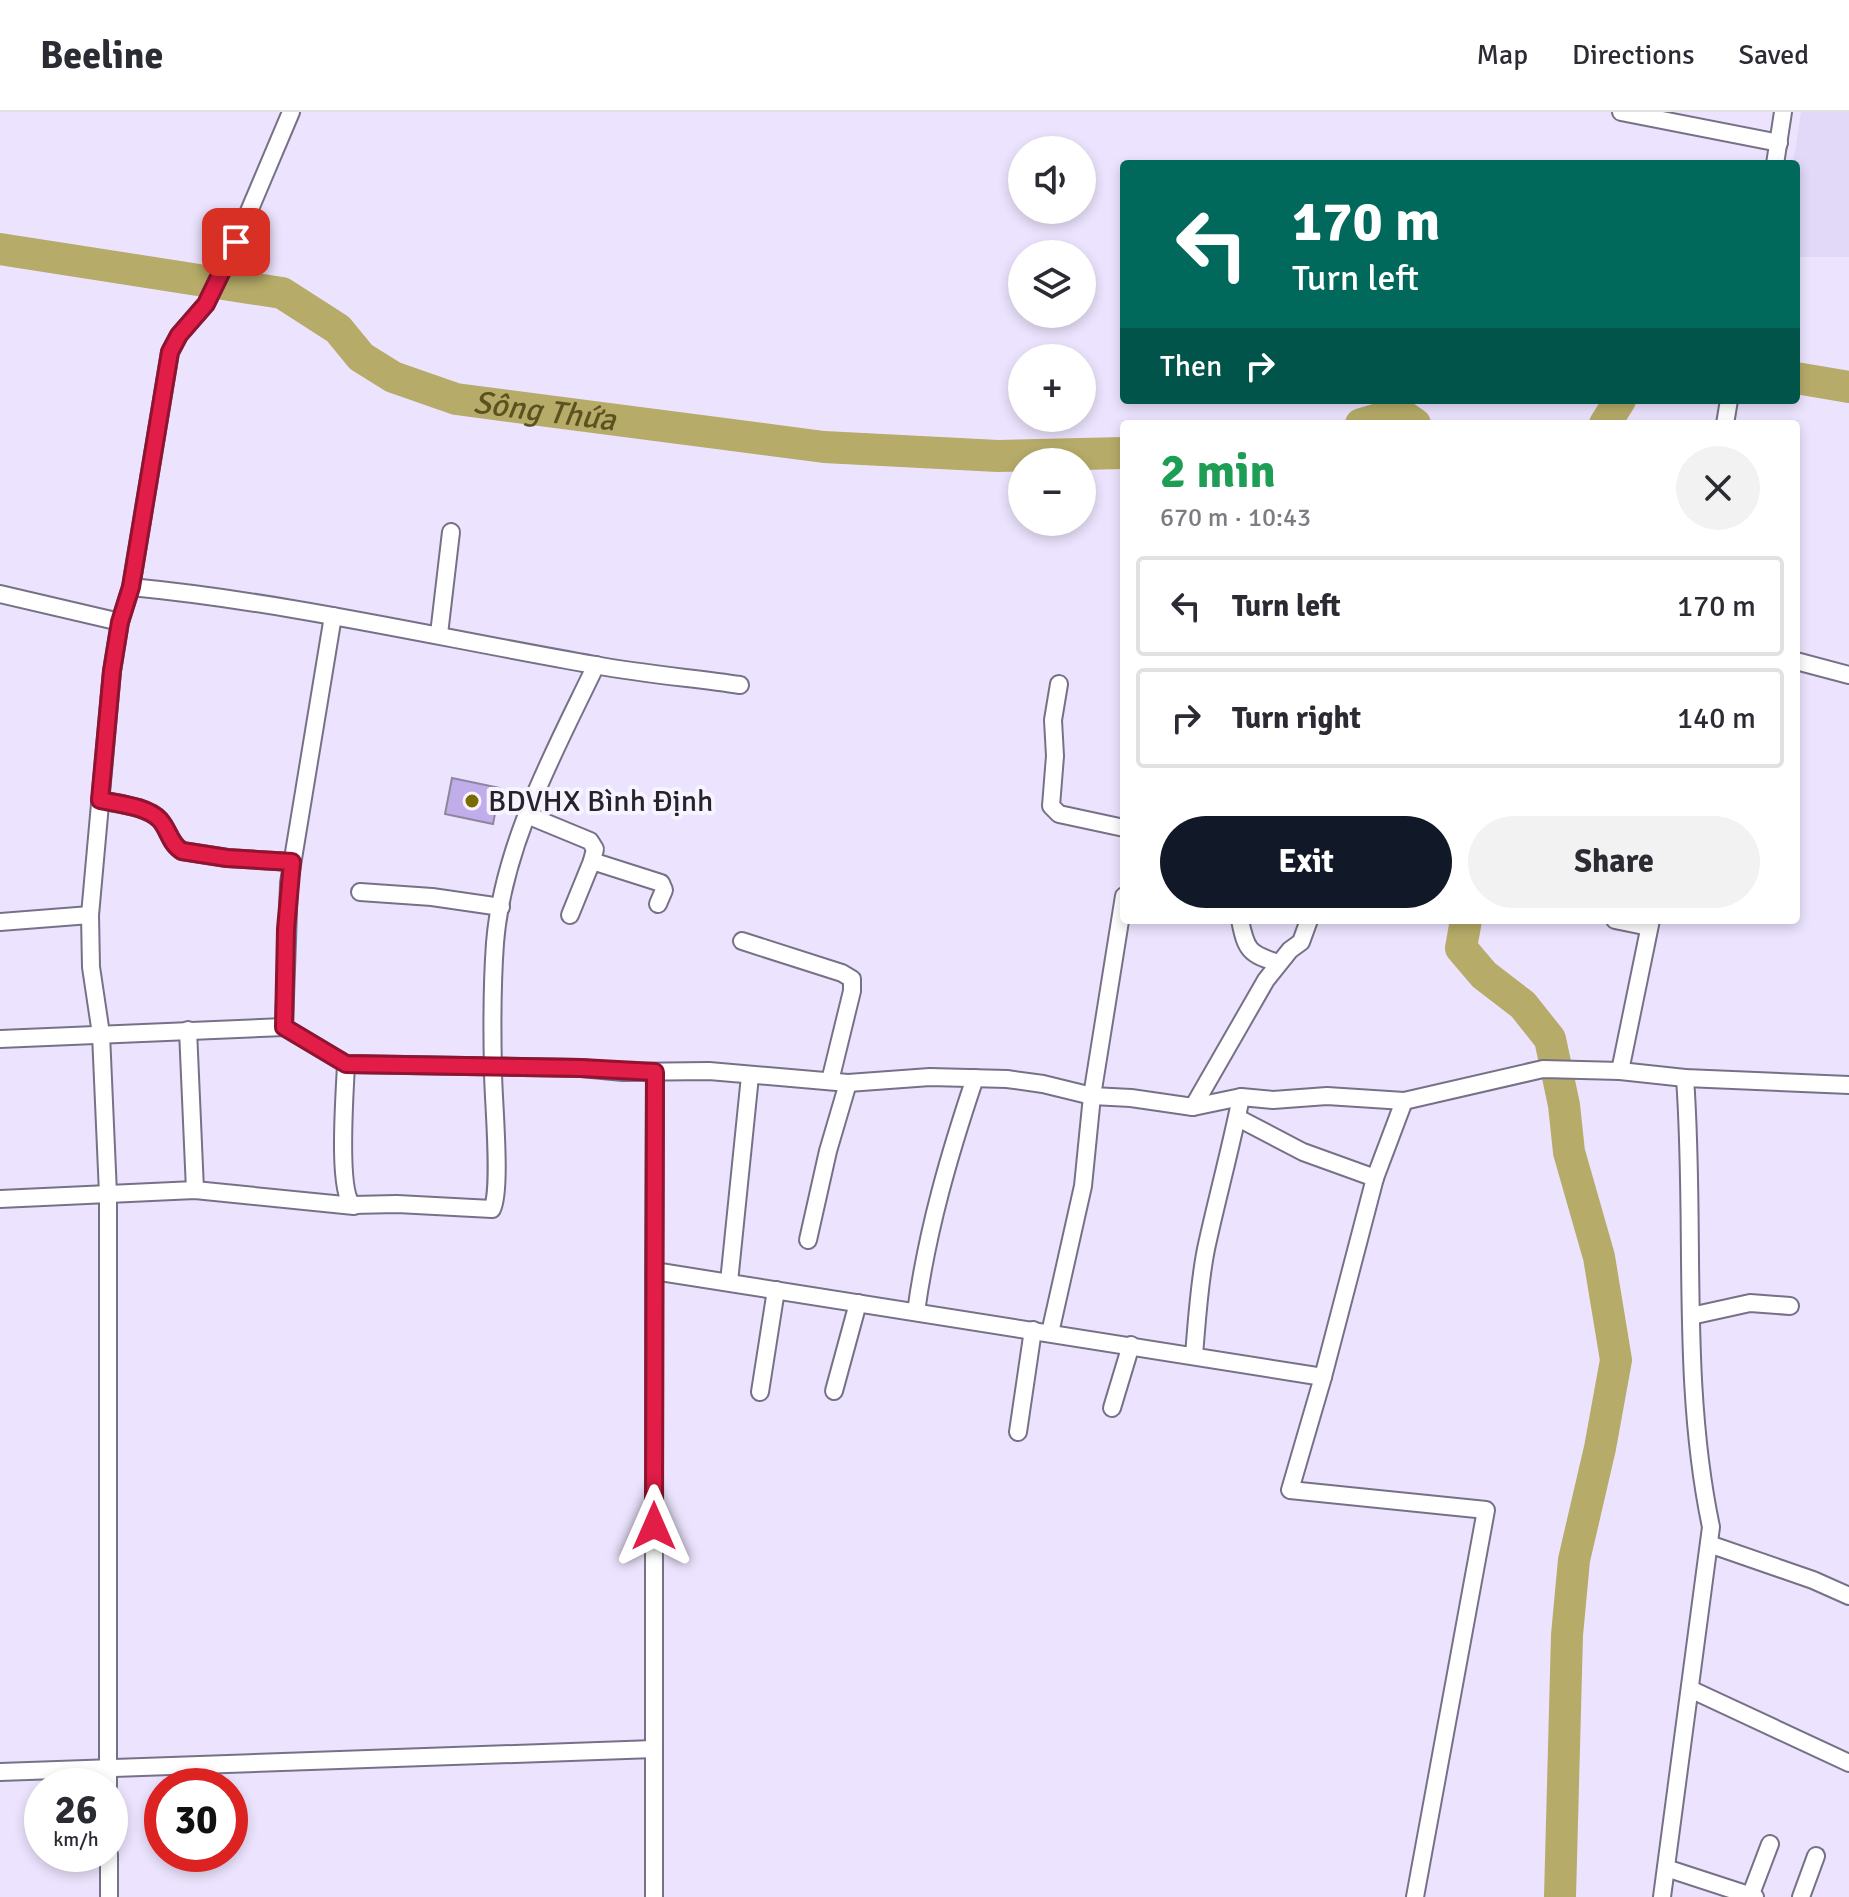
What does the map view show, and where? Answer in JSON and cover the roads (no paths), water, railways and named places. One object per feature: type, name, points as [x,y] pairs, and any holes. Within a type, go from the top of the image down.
[{"type":"street","points":[[108,1768],[108,1194],[101,1034],[91,967],[90,915],[112,671],[120,622],[131,587],[170,352],[179,335],[206,304],[291,112]]},
{"type":"street","points":[[1621,112],[1779,143]]},
{"type":"street","points":[[1776,160],[1783,112]]},
{"type":"street","points":[[439,634],[451,532]]},
{"type":"street","points":[[131,587],[333,616],[596,665],[740,685]]},
{"type":"street","points":[[0,594],[120,622]]},
{"type":"street","points":[[284,1027],[286,929],[292,862],[333,616]]},
{"type":"street","points":[[1800,662],[1849,675]]},
{"type":"street","points":[[0,1199],[195,1190],[354,1206],[397,1204],[492,1209],[497,1189],[493,1068],[496,941],[506,877],[527,815],[596,665]]},
{"type":"street","points":[[1059,684],[1053,720],[1055,756],[1051,806],[1059,814],[1120,827]]},
{"type":"street","points":[[100,800],[159,818],[176,847],[182,851],[227,858],[292,862]]},
{"type":"street","points":[[527,815],[590,841],[595,849],[570,915]]},
{"type":"street","points":[[592,861],[661,883],[664,890],[658,904]]},
{"type":"street","points":[[360,892],[432,897],[501,907]]},
{"type":"street","points":[[0,922],[90,915]]},
{"type":"street","points":[[1018,1432],[1083,1186],[1092,1096],[1120,921]]},
{"type":"street","points":[[1241,924],[1248,948],[1259,957],[1278,963]]},
{"type":"street","points":[[1193,1107],[1266,980],[1278,963],[1301,942],[1308,924]]},
{"type":"street","points":[[1620,1071],[1650,924]]},
{"type":"street","points":[[742,941],[842,973],[852,979],[852,991],[830,1081]]},
{"type":"street","points":[[0,1039],[284,1027],[346,1064],[709,1071],[848,1083],[930,1077],[1021,1080],[1092,1096],[1193,1107],[1241,1097],[1273,1100],[1327,1096],[1404,1101],[1543,1069],[1849,1085]]},
{"type":"street","points":[[188,1030],[195,1190]]},
{"type":"street","points":[[346,1064],[344,1177],[346,1197],[354,1206]]},
{"type":"street","points":[[654,1897],[655,1072]]},
{"type":"street","points":[[729,1282],[750,1076]]},
{"type":"street","points":[[916,1312],[925,1252],[945,1168],[975,1078]]},
{"type":"street","points":[[1662,1897],[1711,1527],[1701,1478],[1691,1316],[1691,1155],[1685,1078]]},
{"type":"street","points":[[808,1240],[828,1151],[848,1083]]},
{"type":"street","points":[[1194,1355],[1207,1248],[1241,1097]]},
{"type":"street","points":[[1404,1101],[1375,1178],[1290,1490],[1486,1510],[1415,1897]]},
{"type":"street","points":[[1238,1118],[1303,1152],[1375,1178]]},
{"type":"street","points":[[654,1271],[1323,1377]]},
{"type":"street","points":[[760,1392],[776,1290]]},
{"type":"street","points":[[834,1391],[858,1303]]},
{"type":"street","points":[[1691,1316],[1750,1303],[1790,1306]]},
{"type":"street","points":[[1112,1408],[1131,1345]]},
{"type":"street","points":[[1709,1544],[1813,1580],[1849,1596]]},
{"type":"street","points":[[1690,1689],[1849,1763]]},
{"type":"street","points":[[128,1770],[140,1766],[654,1749]]},
{"type":"street","points":[[0,1772],[24,1773]]},
{"type":"street","points":[[1666,1868],[1753,1896],[1770,1844]]},
{"type":"street","points":[[1801,1897],[1816,1856]]},
{"type":"street","points":[[109,1872],[109,1897]]},
{"type":"waterway","name":"Sông Thứa","points":[[0,249],[282,293],[338,329],[361,357],[393,377],[456,399],[824,447],[998,456],[1120,453]]},
{"type":"waterway","points":[[1800,379],[1849,387]]},
{"type":"waterway","points":[[1608,420],[1618,404]]},
{"type":"waterway","name":"Sông Thứa","points":[[1375,420],[1399,413],[1409,420]]},
{"type":"waterway","points":[[1465,924],[1461,948],[1484,975],[1523,1005],[1550,1039],[1564,1105],[1569,1152],[1599,1257],[1616,1360],[1600,1448],[1574,1560],[1567,1635],[1560,1897]]},
{"type":"place","name":"BDVHX Bình Định","points":[[472,801]]}]
